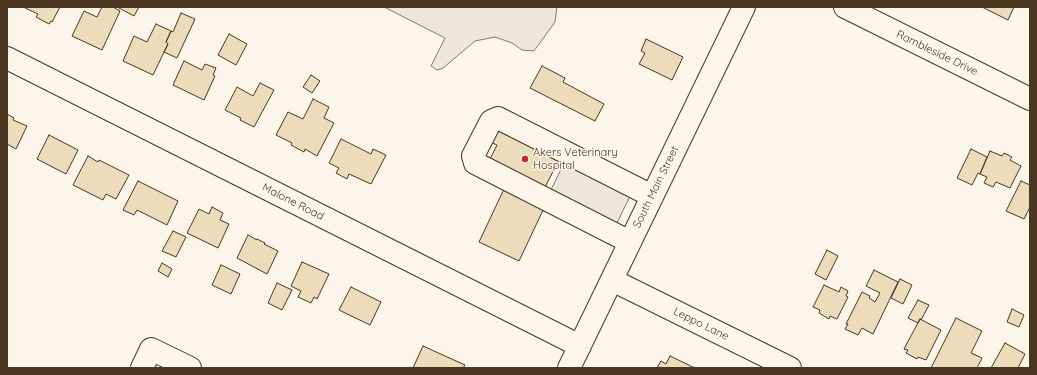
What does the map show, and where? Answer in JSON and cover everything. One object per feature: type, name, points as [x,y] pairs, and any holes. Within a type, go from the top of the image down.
[{"type":"street","name":"South Main Street","points":[[569,368],[744,7]]},
{"type":"street","name":"Rambleside Drive","points":[[845,7],[1030,98]]},
{"type":"street","name":"Malone Road","points":[[7,58],[580,346]]},
{"type":"street","points":[[630,242],[475,163],[473,156],[491,121],[498,118],[652,196]]},
{"type":"street","name":"Leppo Lane","points":[[612,280],[790,368]]},
{"type":"street","points":[[142,368],[151,349],[190,368]]},
{"type":"shaded area","points":[[384,7],[557,7],[555,22],[534,51],[522,50],[512,43],[495,37],[475,41],[443,68],[437,70],[431,66],[445,38]]},
{"type":"shaded area","points":[[571,149],[637,182],[610,237],[544,204]]},
{"type":"building","points":[[23,7],[60,7],[52,22],[51,21],[49,24],[36,17],[38,14]]},
{"type":"building","points":[[102,7],[113,7],[120,11],[102,50],[72,36],[84,11],[97,17]]},
{"type":"building","points":[[117,7],[139,7],[134,16]]},
{"type":"building","points":[[982,7],[1014,7],[1008,20]]},
{"type":"building","points":[[181,13],[195,19],[177,58],[164,52],[168,44],[166,42],[171,31],[173,32]]},
{"type":"building","points":[[156,24],[171,31],[166,42],[168,44],[153,75],[123,61],[134,36],[147,42]]},
{"type":"building","points":[[229,34],[247,44],[236,65],[218,55]]},
{"type":"building","points":[[646,39],[683,57],[672,80],[639,64],[645,53],[641,51]]},
{"type":"building","points":[[184,61],[202,70],[205,64],[216,68],[213,75],[215,76],[204,100],[173,85]]},
{"type":"building","points":[[542,66],[565,78],[563,82],[604,104],[595,121],[530,88]]},
{"type":"building","points":[[311,75],[320,81],[312,93],[303,87]]},
{"type":"building","points":[[260,83],[274,90],[254,127],[225,110],[237,87],[253,96]]},
{"type":"building","points":[[313,99],[329,107],[324,118],[334,123],[317,156],[305,149],[304,152],[291,145],[292,143],[276,135],[288,112],[303,119]]},
{"type":"building","points":[[7,114],[14,118],[13,120],[27,126],[16,149],[7,144]]},
{"type":"building","name":"Akers Veterinary Hospital","points":[[495,127],[562,154],[543,191],[488,163],[497,145],[488,141]]},
{"type":"building","points":[[49,135],[78,150],[66,174],[37,159]]},
{"type":"building","points":[[341,139],[371,154],[373,149],[386,155],[371,184],[349,174],[347,179],[336,173],[339,168],[329,163]]},
{"type":"building","points":[[971,149],[987,157],[980,174],[978,173],[972,185],[957,178]]},
{"type":"building","points":[[990,151],[1002,156],[1004,153],[1012,157],[1010,160],[1021,166],[1010,188],[996,182],[993,187],[984,183],[987,177],[980,174]]},
{"type":"building","points":[[88,156],[98,162],[99,160],[129,175],[116,199],[106,194],[103,200],[73,185]]},
{"type":"building","points":[[138,181],[178,201],[167,225],[137,210],[134,215],[123,210]]},
{"type":"building","points":[[1021,181],[1030,185],[1030,207],[1024,219],[1006,211]]},
{"type":"building","points":[[505,187],[545,206],[519,261],[479,242]]},
{"type":"building","points":[[212,207],[223,213],[220,220],[229,224],[218,248],[187,233],[199,209],[209,214]]},
{"type":"building","points":[[173,231],[186,237],[176,257],[162,251]]},
{"type":"building","points":[[248,235],[278,251],[267,274],[237,258]]},
{"type":"building","points":[[827,250],[838,256],[826,280],[815,274]]},
{"type":"building","points":[[302,262],[329,274],[317,299],[314,297],[311,303],[298,297],[301,291],[291,286]]},
{"type":"building","points":[[162,263],[172,269],[168,277],[158,271]]},
{"type":"building","points":[[221,265],[240,274],[231,294],[212,285]]},
{"type":"building","points":[[874,270],[898,282],[873,334],[862,328],[858,335],[845,329],[848,324],[846,324],[862,292],[870,296],[869,298],[875,302],[880,293],[866,286]]},
{"type":"building","points":[[900,279],[912,285],[903,304],[891,298]]},
{"type":"building","points":[[277,283],[292,290],[282,310],[268,303]]},
{"type":"building","points":[[824,285],[839,292],[841,287],[848,291],[846,296],[848,297],[837,319],[830,316],[829,319],[819,313],[820,310],[813,307]]},
{"type":"building","points":[[351,287],[381,302],[370,325],[339,310]]},
{"type":"building","points":[[918,300],[929,305],[918,323],[908,318]]},
{"type":"building","points":[[1012,309],[1024,315],[1019,327],[1007,322]]},
{"type":"building","points":[[956,318],[982,331],[971,353],[982,358],[977,368],[931,368]]},
{"type":"building","points":[[920,319],[941,330],[926,360],[918,357],[917,359],[906,353],[908,350],[904,349]]},
{"type":"building","points":[[1005,343],[1025,354],[1018,368],[991,368]]},
{"type":"building","points":[[423,346],[465,365],[463,368],[413,368]]},
{"type":"building","points":[[670,356],[695,368],[657,368],[661,361],[666,364]]},
{"type":"place","name":"Akers Veterinary Hospital","points":[[525,159]]}]
